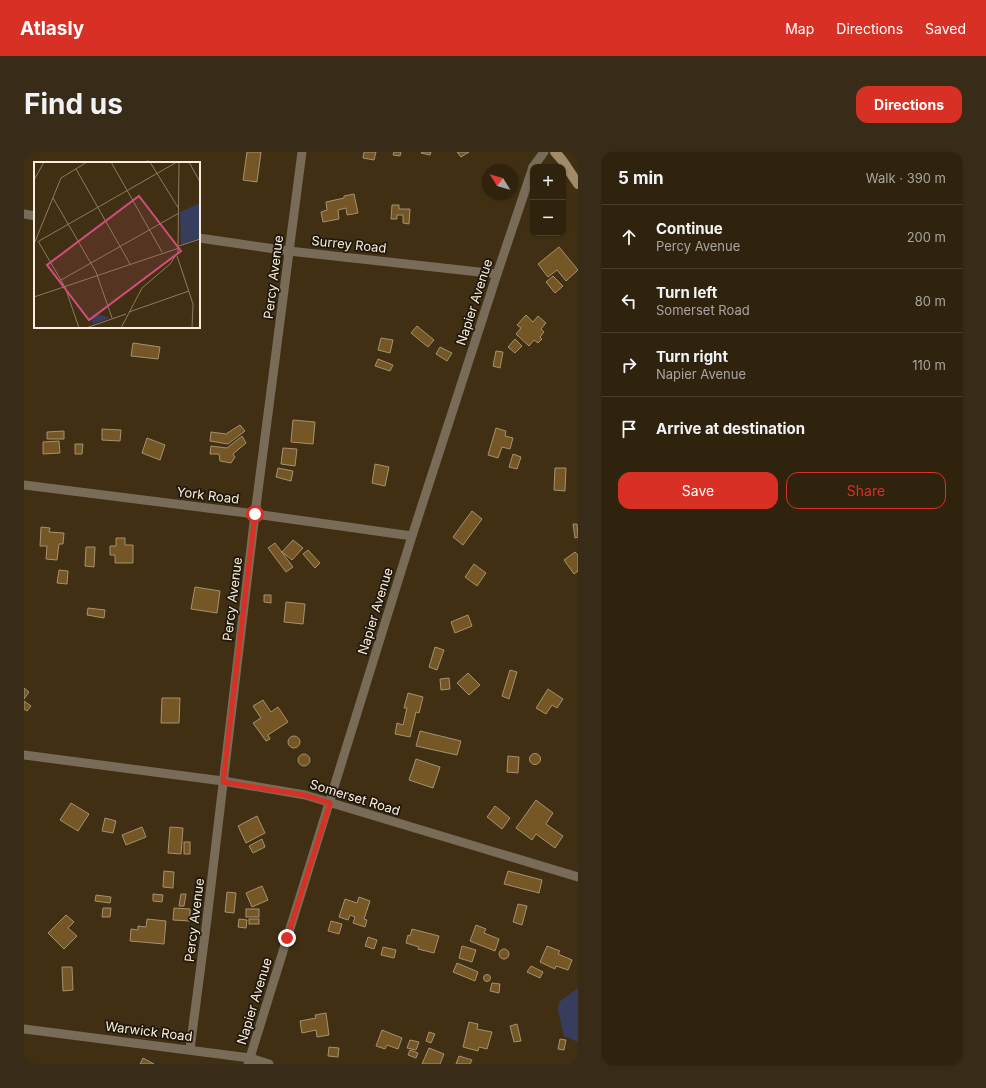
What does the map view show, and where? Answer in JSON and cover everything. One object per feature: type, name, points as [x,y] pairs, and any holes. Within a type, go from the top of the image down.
[{"type":"main road","points":[[554,152],[562,160],[578,184]]},
{"type":"main road","points":[[562,160],[578,170]]},
{"type":"street","name":"Percy Avenue","points":[[190,1049],[255,514],[302,152]]},
{"type":"street","name":"Napier Avenue","points":[[535,164],[544,152]]},
{"type":"street","name":"Napier Avenue","points":[[249,1061],[412,536],[530,176]]},
{"type":"street","points":[[24,214],[34,216]]},
{"type":"street","name":"Surrey Road","points":[[200,238],[290,251],[497,274]]},
{"type":"street","name":"York Road","points":[[24,485],[255,514],[412,536]]},
{"type":"street","name":"Somerset Road","points":[[24,756],[223,782],[304,795],[578,877]]},
{"type":"street","name":"Warwick Road","points":[[24,1029],[190,1049],[269,1064]]},
{"type":"shaded area","points":[[578,988],[578,1042],[564,1036],[558,1010],[559,1002]]},
{"type":"building","points":[[247,152],[261,152],[257,182],[243,180]]},
{"type":"building","points":[[364,152],[376,152],[374,160],[363,158]]},
{"type":"building","points":[[394,152],[401,152],[400,156],[393,155]]},
{"type":"building","points":[[431,152],[430,155],[421,153]]},
{"type":"building","points":[[457,152],[469,152],[461,157]]},
{"type":"building","points":[[354,194],[358,213],[347,215],[346,208],[338,210],[339,219],[323,222],[321,212],[327,210],[326,202]]},
{"type":"building","points":[[392,205],[399,205],[399,209],[410,209],[409,224],[403,223],[403,215],[397,215],[397,219],[391,219]]},
{"type":"building","points":[[559,247],[578,270],[566,281],[557,270],[548,277],[538,264]]},
{"type":"building","points":[[553,276],[563,286],[555,293],[546,282]]},
{"type":"building","points":[[526,315],[533,322],[538,316],[546,323],[541,329],[544,332],[540,337],[542,339],[538,343],[534,340],[529,346],[516,334],[521,328],[517,325]]},
{"type":"building","points":[[417,326],[434,340],[428,347],[411,333]]},
{"type":"building","points":[[381,338],[393,340],[390,353],[378,350]]},
{"type":"building","points":[[515,339],[522,346],[515,353],[508,347]]},
{"type":"building","points":[[133,343],[160,347],[158,359],[131,356]]},
{"type":"building","points":[[440,347],[452,353],[447,361],[436,354]]},
{"type":"building","points":[[496,351],[503,352],[500,368],[493,366]]},
{"type":"building","points":[[378,359],[393,365],[390,371],[375,366]]},
{"type":"building","points":[[293,420],[315,422],[313,444],[291,442]]},
{"type":"building","points":[[240,425],[245,431],[228,444],[210,441],[211,432],[226,434]]},
{"type":"building","points":[[496,428],[506,431],[505,436],[513,438],[510,449],[502,447],[498,458],[488,455]]},
{"type":"building","points":[[102,429],[121,430],[120,441],[102,440]]},
{"type":"building","points":[[64,431],[64,439],[47,439],[47,432]]},
{"type":"building","points":[[242,436],[246,443],[233,454],[235,457],[231,463],[220,461],[219,454],[210,454],[211,446],[227,448]]},
{"type":"building","points":[[147,438],[165,445],[160,460],[142,453]]},
{"type":"building","points":[[59,441],[60,453],[43,454],[43,442]]},
{"type":"building","points":[[75,444],[83,444],[82,454],[75,454]]},
{"type":"building","points":[[283,448],[297,449],[295,466],[281,464]]},
{"type":"building","points":[[513,454],[521,457],[517,469],[509,467]]},
{"type":"building","points":[[375,464],[389,467],[385,486],[372,483]]},
{"type":"building","points":[[278,468],[293,471],[291,481],[276,477]]},
{"type":"building","points":[[555,468],[566,468],[565,491],[554,490]]},
{"type":"building","points":[[472,511],[482,519],[463,545],[453,537]]},
{"type":"building","points":[[573,524],[577,524],[578,537],[575,538]]},
{"type":"building","points":[[41,527],[50,528],[49,532],[64,533],[63,544],[59,544],[57,560],[46,559],[47,546],[40,546]]},
{"type":"building","points":[[116,538],[125,538],[125,545],[133,545],[133,563],[115,563],[115,555],[110,555],[110,546],[116,546]]},
{"type":"building","points":[[293,540],[303,548],[292,560],[282,552]]},
{"type":"building","points":[[275,543],[293,567],[286,572],[268,548]]},
{"type":"building","points":[[86,547],[95,547],[94,567],[85,566]]},
{"type":"building","points":[[308,550],[320,563],[315,568],[303,554]]},
{"type":"building","points":[[575,552],[578,555],[578,571],[574,574],[564,560]]},
{"type":"building","points":[[474,564],[486,573],[477,586],[465,577]]},
{"type":"building","points":[[59,570],[68,571],[67,584],[57,583]]},
{"type":"building","points":[[195,587],[220,591],[217,613],[191,609]]},
{"type":"building","points":[[264,595],[271,595],[271,603],[264,602]]},
{"type":"building","points":[[286,602],[305,604],[303,624],[284,622]]},
{"type":"building","points":[[88,608],[105,610],[104,618],[87,615]]},
{"type":"building","points":[[468,615],[472,626],[455,633],[451,622]]},
{"type":"building","points":[[435,647],[444,650],[437,670],[429,667]]},
{"type":"building","points":[[510,670],[517,672],[509,699],[502,696]]},
{"type":"building","points":[[468,673],[480,685],[469,695],[457,683]]},
{"type":"building","points":[[449,678],[450,689],[441,690],[440,679]]},
{"type":"building","points":[[24,688],[29,692],[24,699]]},
{"type":"building","points":[[548,689],[563,699],[557,708],[552,705],[546,714],[536,708]]},
{"type":"building","points":[[408,693],[423,697],[419,713],[416,712],[410,737],[395,734],[397,723],[403,725],[407,708],[404,708]]},
{"type":"building","points":[[162,698],[180,698],[179,723],[161,723]]},
{"type":"building","points":[[263,700],[271,712],[278,707],[288,722],[268,735],[270,739],[266,741],[253,723],[261,718],[253,706]]},
{"type":"building","points":[[24,701],[31,706],[27,711],[24,709]]},
{"type":"building","points":[[420,731],[461,741],[457,755],[416,746]]},
{"type":"building","points":[[294,736],[298,738],[300,742],[298,746],[294,748],[290,746],[288,742],[290,738]]},
{"type":"building","points":[[304,754],[308,756],[310,760],[308,764],[304,766],[300,764],[298,760],[300,756]]},
{"type":"building","points":[[533,754],[537,754],[539,755],[539,763],[533,764],[530,761],[530,757]]},
{"type":"building","points":[[508,756],[519,757],[518,773],[507,772]]},
{"type":"building","points":[[416,759],[440,767],[433,788],[409,780]]},
{"type":"building","points":[[536,800],[553,813],[546,824],[563,836],[555,848],[536,834],[532,840],[516,828]]},
{"type":"building","points":[[71,803],[89,814],[78,831],[60,820]]},
{"type":"building","points":[[495,806],[510,818],[502,829],[487,817]]},
{"type":"building","points":[[257,816],[265,833],[246,843],[238,826]]},
{"type":"building","points":[[105,818],[116,821],[113,833],[102,831]]},
{"type":"building","points":[[142,827],[146,837],[126,845],[122,835]]},
{"type":"building","points":[[170,827],[183,828],[181,854],[168,853]]},
{"type":"building","points":[[262,839],[265,847],[253,853],[249,846]]},
{"type":"building","points":[[184,842],[190,842],[190,854],[184,854]]},
{"type":"building","points":[[164,871],[174,872],[173,888],[163,887]]},
{"type":"building","points":[[508,871],[542,880],[539,893],[504,884]]},
{"type":"building","points":[[262,886],[268,900],[252,907],[246,893]]},
{"type":"building","points":[[227,892],[236,893],[234,913],[225,912]]},
{"type":"building","points":[[153,894],[163,895],[162,902],[153,901]]},
{"type":"building","points":[[181,894],[186,894],[184,906],[179,906]]},
{"type":"building","points":[[96,895],[111,897],[110,903],[95,901]]},
{"type":"building","points":[[359,897],[370,901],[364,919],[367,920],[365,927],[353,923],[355,917],[350,915],[348,920],[339,917],[345,899],[357,903]]},
{"type":"building","points":[[518,904],[527,906],[522,925],[513,922]]},
{"type":"building","points":[[103,908],[111,908],[110,917],[102,917]]},
{"type":"building","points":[[174,908],[190,909],[190,921],[173,920]]},
{"type":"building","points":[[246,909],[259,909],[259,917],[246,917]]},
{"type":"building","points":[[66,915],[74,922],[68,928],[77,936],[64,949],[48,933]]},
{"type":"building","points":[[147,919],[166,921],[164,944],[130,941],[131,929],[138,930],[138,926],[146,927]]},
{"type":"building","points":[[239,919],[247,920],[246,928],[238,927]]},
{"type":"building","points":[[249,919],[259,919],[259,924],[249,924]]},
{"type":"building","points":[[331,921],[342,924],[339,934],[328,931]]},
{"type":"building","points":[[476,925],[486,929],[484,933],[499,939],[495,951],[470,941]]},
{"type":"building","points":[[412,929],[439,936],[434,953],[418,949],[419,947],[406,943],[408,935],[410,936]]},
{"type":"building","points":[[368,937],[377,940],[374,949],[365,946]]},
{"type":"building","points":[[462,946],[476,950],[472,962],[459,958]]},
{"type":"building","points":[[547,946],[560,951],[558,954],[572,960],[568,970],[556,966],[555,969],[540,962]]},
{"type":"building","points":[[383,947],[396,950],[394,958],[381,955]]},
{"type":"building","points":[[502,949],[506,949],[508,950],[508,958],[502,959],[499,956],[499,952]]},
{"type":"building","points":[[457,963],[478,972],[475,981],[453,972]]},
{"type":"building","points":[[531,966],[543,972],[540,978],[527,972]]},
{"type":"building","points":[[62,967],[72,967],[73,990],[63,991]]},
{"type":"building","points":[[487,975],[490,978],[487,981],[484,978]]},
{"type":"building","points":[[492,983],[500,984],[499,993],[490,991]]},
{"type":"building","points":[[326,1013],[329,1035],[317,1037],[316,1030],[302,1033],[300,1021],[316,1018],[315,1015]]},
{"type":"building","points":[[469,1022],[478,1024],[477,1029],[492,1032],[487,1049],[479,1047],[478,1051],[463,1047]]},
{"type":"building","points":[[517,1024],[521,1041],[514,1042],[510,1026]]},
{"type":"building","points":[[382,1030],[402,1038],[398,1049],[387,1045],[385,1049],[376,1046]]},
{"type":"building","points":[[429,1032],[435,1034],[431,1043],[426,1041]]},
{"type":"building","points":[[560,1039],[566,1040],[564,1050],[558,1049]]},
{"type":"building","points":[[410,1040],[419,1042],[416,1050],[407,1048]]},
{"type":"building","points":[[329,1047],[339,1048],[338,1057],[328,1056]]},
{"type":"building","points":[[429,1048],[444,1054],[440,1064],[422,1064]]},
{"type":"building","points":[[410,1050],[418,1053],[416,1058],[408,1055]]},
{"type":"building","points":[[459,1056],[472,1060],[470,1064],[456,1064]]},
{"type":"building","points":[[143,1058],[154,1064],[140,1064]]},
{"type":"route","points":[[255,514],[223,782],[304,795],[318,798],[330,803],[287,938]]}]
